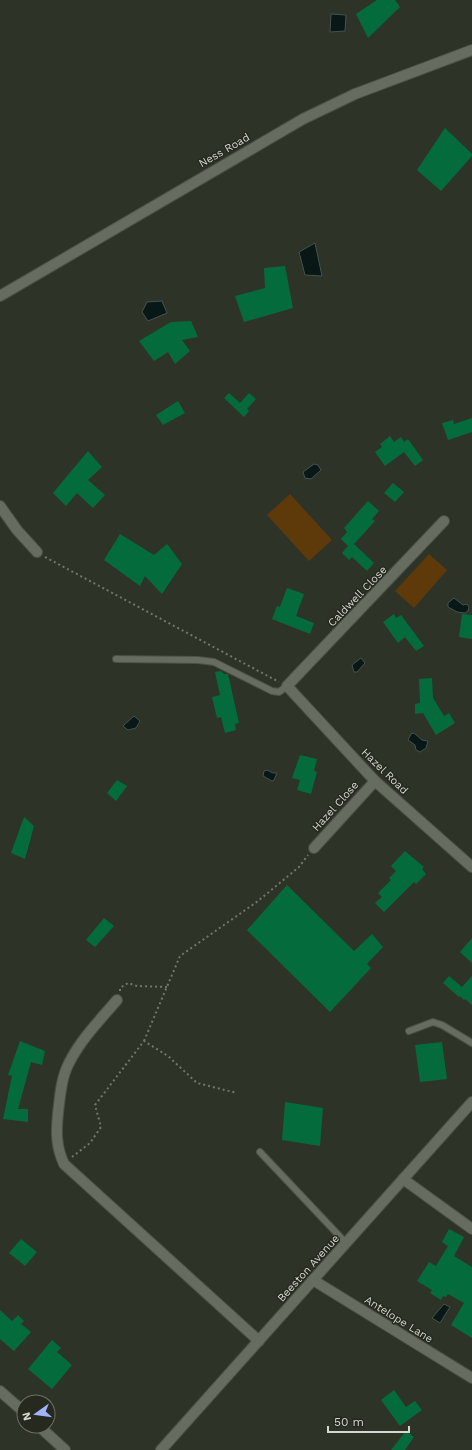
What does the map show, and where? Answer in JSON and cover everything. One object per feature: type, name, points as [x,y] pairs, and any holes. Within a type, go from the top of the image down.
[{"type":"street","name":"Ness Road","points":[[0,296],[303,118],[355,94],[472,50]]},
{"type":"street","points":[[1,508],[17,530],[37,552]]},
{"type":"street","name":"Caldwell Close","points":[[287,686],[444,522]]},
{"type":"street","name":"Hazel Road","points":[[287,686],[375,781],[472,867]]},
{"type":"street","name":"Hazel Close","points":[[314,848],[375,781]]},
{"type":"street","points":[[117,1000],[83,1041],[68,1064],[62,1084],[56,1134],[58,1151],[64,1164],[259,1341]]},
{"type":"street","name":"Beeston Avenue","points":[[162,1450],[472,1102]]},
{"type":"street","points":[[403,1179],[472,1229]]},
{"type":"street","name":"Antelope Lane","points":[[313,1280],[472,1378]]},
{"type":"street","points":[[0,1390],[16,1405]]},
{"type":"street","points":[[48,1434],[65,1450]]},
{"type":"lane","points":[[116,659],[214,662],[272,691],[279,692],[287,686]]},
{"type":"lane","points":[[410,1031],[433,1022],[442,1025],[472,1043]]},
{"type":"lane","points":[[260,1152],[346,1243]]},
{"type":"path","points":[[37,552],[287,686]]},
{"type":"path","points":[[64,1164],[90,1143],[101,1127],[95,1105],[144,1041],[180,956],[258,901],[299,867],[314,848]]},
{"type":"path","points":[[117,1000],[120,988],[128,983],[137,986],[167,987]]},
{"type":"path","points":[[144,1041],[168,1056],[196,1083],[237,1093]]},
{"type":"shaded area","points":[[331,14],[346,15],[345,31],[330,32]]},
{"type":"shaded area","points":[[315,243],[322,276],[305,275],[299,252]]},
{"type":"shaded area","points":[[162,301],[167,313],[148,321],[142,312],[147,302]]},
{"type":"shaded area","points":[[314,464],[318,465],[321,470],[311,479],[305,478],[303,472]]},
{"type":"shaded area","points":[[290,494],[332,540],[309,561],[267,515]]},
{"type":"shaded area","points":[[429,554],[447,570],[414,608],[395,591]]},
{"type":"shaded area","points":[[454,598],[463,605],[467,604],[469,607],[468,611],[465,613],[457,612],[448,607],[448,603]]},
{"type":"shaded area","points":[[361,658],[365,663],[357,672],[354,672],[352,665]]},
{"type":"shaded area","points":[[134,716],[140,721],[136,728],[128,730],[123,726]]},
{"type":"shaded area","points":[[414,733],[422,740],[428,741],[426,748],[420,752],[416,750],[415,745],[408,740],[411,734]]},
{"type":"shaded area","points":[[267,770],[277,773],[274,780],[272,781],[263,776],[264,771]]},
{"type":"shaded area","points":[[444,1304],[450,1307],[440,1323],[432,1318]]},
{"type":"building","points":[[377,0],[395,0],[400,7],[368,38],[356,14]]},
{"type":"building","points":[[445,128],[472,154],[472,156],[441,191],[417,170]]},
{"type":"building","points":[[285,266],[293,308],[244,322],[235,296],[265,288],[264,268]]},
{"type":"building","points":[[191,321],[198,337],[182,340],[190,351],[175,364],[168,352],[154,361],[139,341],[171,322]]},
{"type":"building","points":[[229,393],[240,403],[249,393],[256,399],[247,409],[249,411],[244,417],[224,398]]},
{"type":"building","points":[[178,401],[185,413],[163,425],[156,415]]},
{"type":"building","points":[[472,418],[472,432],[448,440],[442,423],[453,420],[454,424]]},
{"type":"building","points":[[390,436],[394,442],[401,437],[404,442],[408,439],[423,460],[415,466],[404,452],[385,466],[375,452],[382,447],[380,444]]},
{"type":"building","points":[[88,451],[102,467],[88,480],[105,495],[93,508],[77,493],[66,506],[53,493]]},
{"type":"building","points":[[393,483],[404,492],[395,502],[384,493]]},
{"type":"building","points":[[368,501],[379,511],[372,519],[375,521],[354,544],[374,563],[367,571],[352,557],[349,560],[342,553],[348,546],[341,539],[347,532],[344,528]]},
{"type":"building","points":[[120,534],[154,555],[167,544],[182,564],[162,594],[145,576],[140,586],[104,560]]},
{"type":"building","points":[[287,588],[304,594],[296,616],[314,623],[310,634],[272,619],[277,606],[280,607]]},
{"type":"building","points":[[394,614],[396,618],[401,615],[424,646],[416,651],[405,637],[398,643],[383,622]]},
{"type":"building","points":[[462,614],[472,615],[472,639],[459,637]]},
{"type":"building","points":[[221,671],[224,674],[228,674],[239,723],[235,724],[236,730],[225,733],[221,717],[217,718],[212,697],[220,695],[215,672]]},
{"type":"building","points":[[432,678],[433,698],[444,716],[449,713],[455,723],[436,735],[423,713],[415,714],[415,704],[420,703],[419,679]]},
{"type":"building","points":[[300,755],[317,759],[314,771],[317,772],[311,794],[297,790],[300,780],[292,778]]},
{"type":"building","points":[[117,780],[127,786],[116,801],[107,793]]},
{"type":"building","points":[[24,817],[34,826],[25,859],[11,853]]},
{"type":"building","points":[[405,851],[424,867],[422,869],[426,874],[416,884],[414,882],[384,912],[375,903],[382,897],[378,893],[391,880],[389,878],[396,871],[391,866]]},
{"type":"building","points":[[287,885],[354,951],[372,934],[383,947],[367,964],[371,968],[330,1012],[247,930]]},
{"type":"building","points":[[104,918],[114,926],[95,947],[86,940]]},
{"type":"building","points":[[472,938],[472,963],[460,952]]},
{"type":"building","points":[[449,976],[462,987],[472,976],[472,1005],[465,999],[464,1000],[460,996],[459,997],[443,983]]},
{"type":"building","points":[[20,1041],[45,1051],[42,1065],[31,1062],[18,1109],[28,1109],[28,1122],[3,1119],[12,1076],[8,1075]]},
{"type":"building","points":[[442,1042],[447,1079],[420,1082],[415,1045]]},
{"type":"building","points":[[285,1102],[323,1108],[320,1146],[282,1140]]},
{"type":"building","points":[[449,1229],[464,1237],[454,1256],[472,1267],[472,1338],[451,1325],[464,1303],[448,1294],[446,1297],[443,1296],[441,1300],[430,1293],[432,1290],[417,1281],[429,1262],[436,1266],[448,1246],[442,1242]]},
{"type":"building","points":[[21,1239],[37,1252],[25,1266],[9,1253]]},
{"type":"building","points":[[0,1310],[12,1321],[18,1315],[24,1321],[21,1324],[31,1332],[14,1351],[0,1339]]},
{"type":"building","points":[[52,1340],[61,1348],[57,1352],[72,1365],[52,1389],[28,1369]]},
{"type":"building","points":[[394,1390],[406,1407],[415,1401],[422,1410],[400,1426],[381,1400]]},
{"type":"building","points":[[406,1431],[414,1437],[405,1450],[391,1450]]}]
